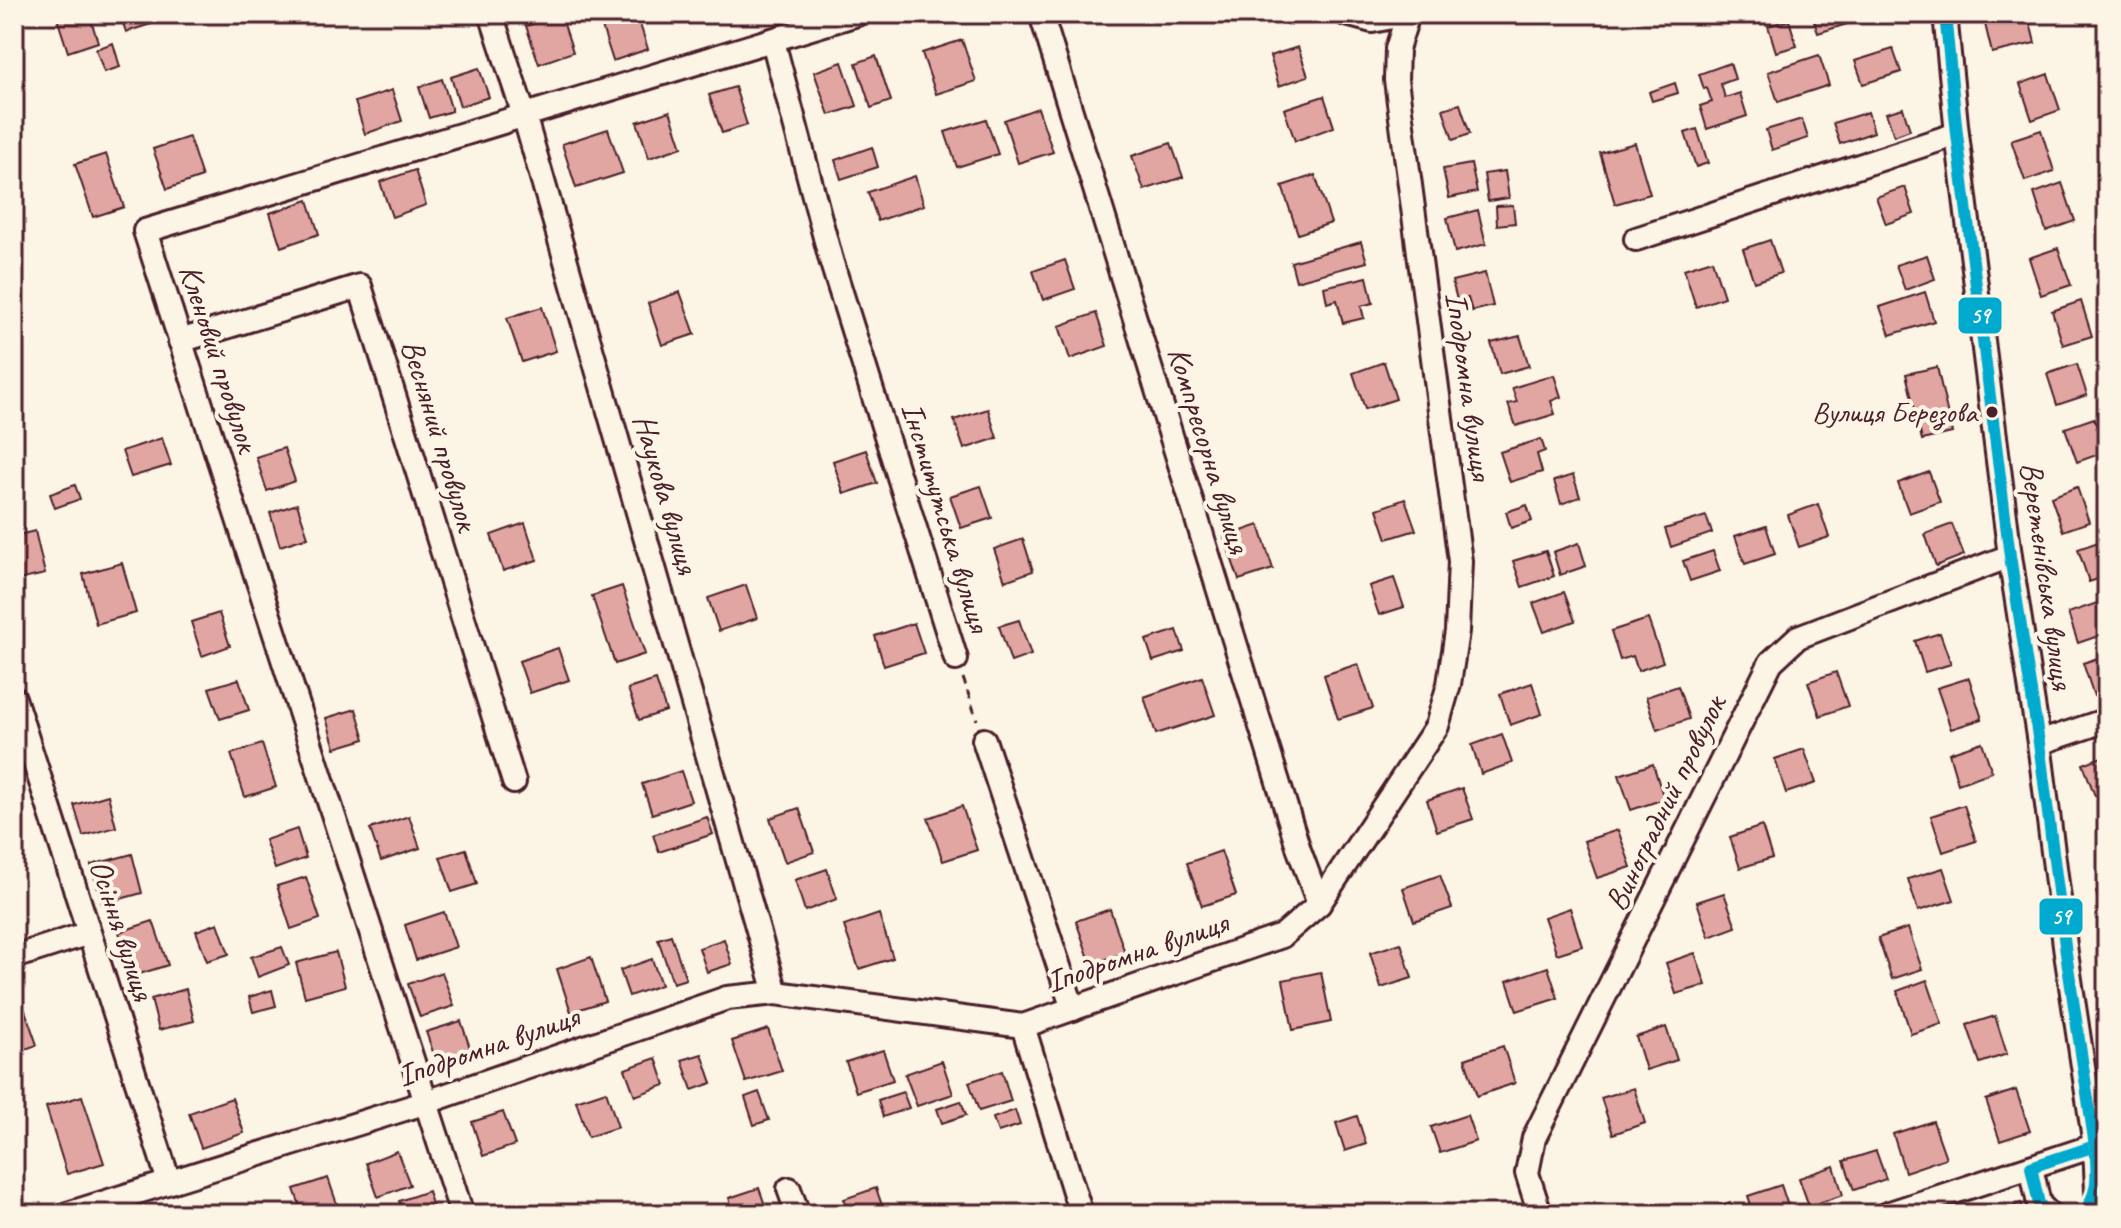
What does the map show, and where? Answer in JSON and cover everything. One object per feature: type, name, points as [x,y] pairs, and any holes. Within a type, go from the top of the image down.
[{"type":"street","name":"Наукова вулиця","points":[[491,14],[524,115],[776,993]]},
{"type":"street","name":"Кленовий провулок","points":[[462,1214],[145,231],[857,14]]},
{"type":"street","name":"Компресорна вулиця","points":[[1041,14],[1299,850],[1319,904]]},
{"type":"street","points":[[1346,14],[1372,21],[1408,14]]},
{"type":"street","name":"Іподромна вулиця","points":[[67,1214],[424,1103],[727,998],[776,993],[1023,1026],[1282,936],[1319,904],[1437,726],[1449,684],[1457,631],[1460,561],[1396,80],[1397,49],[1408,14]]},
{"type":"street","name":"Веретенівська вулиця","points":[[1945,14],[2010,556],[2039,743],[2066,953],[2101,1144],[2097,1174],[2098,1214]]},
{"type":"street","name":"Інститутська вулиця","points":[[773,41],[831,260],[956,659]]},
{"type":"street","points":[[1636,239],[1957,134]]},
{"type":"street","name":"Весняний провулок","points":[[180,341],[360,286],[514,782]]},
{"type":"street","name":"Виноградний провулок","points":[[1540,1214],[1527,1173],[1534,1138],[1771,662],[1798,637],[2010,556]]},
{"type":"street","name":"Осіння вулиця","points":[[14,698],[169,1182]]},
{"type":"street","points":[[2039,743],[2107,720]]},
{"type":"street","points":[[984,740],[1073,1009]]},
{"type":"street","points":[[14,957],[89,933]]},
{"type":"street","points":[[1023,1026],[1081,1214]]},
{"type":"street","points":[[1887,1214],[2101,1144]]},
{"type":"street","points":[[2031,1167],[2039,1204],[2049,1214]]},
{"type":"street","points":[[2082,1214],[2092,1203],[2097,1174]]},
{"type":"street","points":[[789,1189],[798,1214]]},
{"type":"path","name":"Інститутська вулиця","points":[[956,659],[984,740]]},
{"type":"building","points":[[69,14],[89,14],[98,42],[68,52],[57,18]]},
{"type":"building","points":[[120,14],[154,14],[157,22],[126,32]]},
{"type":"building","points":[[1812,14],[1847,14],[1850,23],[1818,33]]},
{"type":"building","points":[[2008,14],[2028,14],[2035,43],[1992,53],[1984,20]]},
{"type":"building","points":[[561,15],[573,52],[539,64],[526,26]]},
{"type":"building","points":[[637,15],[648,49],[613,61],[602,27]]},
{"type":"building","points":[[1789,20],[1797,46],[1776,52],[1768,26]]},
{"type":"building","points":[[962,40],[976,81],[936,94],[922,53]]},
{"type":"building","points":[[113,43],[120,67],[104,72],[96,49]]},
{"type":"building","points":[[1298,47],[1308,76],[1279,86],[1270,56]]},
{"type":"building","points":[[1893,49],[1901,72],[1863,84],[1855,61]]},
{"type":"building","points":[[1819,55],[1829,85],[1778,102],[1768,72]]},
{"type":"building","points":[[876,56],[891,101],[871,108],[856,63]]},
{"type":"building","points":[[842,62],[857,106],[829,115],[814,72]]},
{"type":"building","points":[[1730,63],[1735,79],[1721,84],[1725,98],[1740,93],[1747,116],[1707,129],[1700,106],[1712,102],[1699,74]]},
{"type":"building","points":[[479,68],[489,97],[460,106],[451,77]]},
{"type":"building","points":[[2048,74],[2060,110],[2032,120],[2020,84]]},
{"type":"building","points":[[442,79],[452,111],[429,118],[419,87]]},
{"type":"building","points":[[1675,83],[1678,93],[1652,101],[1649,92]]},
{"type":"building","points":[[735,87],[747,125],[722,133],[709,95]]},
{"type":"building","points":[[392,90],[402,121],[365,134],[355,102]]},
{"type":"building","points":[[1324,96],[1334,127],[1295,141],[1284,109]]},
{"type":"building","points":[[1460,104],[1470,134],[1453,140],[1443,109]]},
{"type":"building","points":[[1038,108],[1053,152],[1018,163],[1004,120]]},
{"type":"building","points":[[1903,108],[1910,130],[1894,136],[1886,113]]},
{"type":"building","points":[[670,111],[682,147],[649,158],[637,122]]},
{"type":"building","points":[[1868,112],[1874,132],[1840,144],[1833,123]]},
{"type":"building","points":[[986,119],[998,154],[957,167],[945,132]]},
{"type":"building","points":[[1802,119],[1808,138],[1772,150],[1766,130]]},
{"type":"building","points":[[608,129],[623,173],[576,188],[562,144]]},
{"type":"building","points":[[1697,129],[1708,163],[1696,167],[1685,133]]},
{"type":"building","points":[[2041,130],[2054,171],[2025,181],[2011,140]]},
{"type":"building","points":[[189,137],[202,177],[167,189],[153,149]]},
{"type":"building","points":[[1171,143],[1183,177],[1144,190],[1132,156]]},
{"type":"building","points":[[1635,143],[1650,194],[1615,204],[1600,153]]},
{"type":"building","points":[[872,147],[878,167],[841,179],[835,160]]},
{"type":"building","points":[[106,154],[124,207],[93,217],[75,164]]},
{"type":"building","points":[[1471,164],[1477,192],[1449,198],[1443,169]]},
{"type":"building","points":[[415,170],[426,205],[392,217],[380,182]]},
{"type":"building","points":[[1505,171],[1509,198],[1488,201],[1484,174]]},
{"type":"building","points":[[1315,175],[1331,223],[1298,234],[1282,186]]},
{"type":"building","points":[[915,176],[924,205],[878,221],[868,192]]},
{"type":"building","points":[[2062,183],[2075,221],[2046,231],[2034,193]]},
{"type":"building","points":[[1905,187],[1914,214],[1886,224],[1876,197]]},
{"type":"building","points":[[308,200],[319,234],[281,247],[270,213]]},
{"type":"building","points":[[1513,205],[1515,223],[1497,225],[1496,206]]},
{"type":"building","points":[[1478,210],[1486,244],[1455,252],[1447,218]]},
{"type":"building","points":[[1770,240],[1781,273],[1754,282],[1743,249]]},
{"type":"building","points":[[1361,242],[1367,262],[1296,281],[1291,262]]},
{"type":"building","points":[[2058,248],[2071,285],[2041,295],[2029,258]]},
{"type":"building","points":[[1927,255],[1935,279],[1905,290],[1896,265]]},
{"type":"building","points":[[1065,260],[1075,289],[1043,300],[1033,271]]},
{"type":"building","points":[[1712,260],[1724,297],[1696,307],[1684,269]]},
{"type":"building","points":[[1485,273],[1493,306],[1472,311],[1468,298],[1457,300],[1452,281]]},
{"type":"building","points":[[1367,277],[1373,303],[1361,306],[1364,318],[1343,323],[1337,300],[1327,303],[1324,287]]},
{"type":"building","points":[[680,292],[695,334],[662,345],[648,303]]},
{"type":"building","points":[[1925,292],[1934,321],[1890,335],[1880,307]]},
{"type":"building","points":[[2081,301],[2092,336],[2063,345],[2052,311]]},
{"type":"building","points":[[542,307],[556,351],[522,362],[507,318]]},
{"type":"building","points":[[1096,313],[1107,346],[1070,359],[1059,326]]},
{"type":"building","points":[[1520,336],[1529,366],[1500,374],[1491,343]]},
{"type":"building","points":[[1384,362],[1396,399],[1365,409],[1353,373]]},
{"type":"building","points":[[2077,364],[2087,395],[2057,405],[2047,374]]},
{"type":"building","points":[[1937,367],[1952,433],[1922,440],[1906,374]]},
{"type":"building","points":[[1554,375],[1561,397],[1551,401],[1555,414],[1516,426],[1508,404],[1517,402],[1512,388]]},
{"type":"building","points":[[988,409],[997,438],[964,449],[954,420]]},
{"type":"building","points":[[2094,418],[2105,452],[2077,462],[2065,428]]},
{"type":"building","points":[[162,438],[171,465],[131,477],[122,451]]},
{"type":"building","points":[[1541,439],[1545,451],[1537,454],[1542,472],[1510,482],[1500,452]]},
{"type":"building","points":[[284,448],[295,481],[267,491],[256,457]]},
{"type":"building","points":[[866,450],[877,483],[844,494],[833,461]]},
{"type":"building","points":[[1929,472],[1940,502],[1909,513],[1898,483]]},
{"type":"building","points":[[1573,475],[1580,497],[1561,504],[1554,481]]},
{"type":"building","points":[[2107,482],[2107,501],[2101,484]]},
{"type":"building","points":[[75,485],[80,499],[55,508],[50,494]]},
{"type":"building","points":[[981,486],[992,518],[961,528],[950,496]]},
{"type":"building","points":[[2077,487],[2089,522],[2063,531],[2051,497]]},
{"type":"building","points":[[1405,499],[1416,530],[1387,539],[1377,509]]},
{"type":"building","points":[[297,504],[308,537],[280,546],[270,513]]},
{"type":"building","points":[[1818,504],[1829,537],[1799,547],[1788,515]]},
{"type":"building","points":[[1527,505],[1532,521],[1511,528],[1506,512]]},
{"type":"building","points":[[1706,516],[1712,533],[1671,547],[1665,529]]},
{"type":"building","points":[[525,523],[537,560],[503,571],[491,535]]},
{"type":"building","points":[[1952,524],[1964,555],[1936,566],[1925,534]]},
{"type":"building","points":[[1259,525],[1273,569],[1239,580],[1224,537]]},
{"type":"building","points":[[1766,526],[1775,554],[1745,564],[1735,536]]},
{"type":"building","points":[[35,531],[45,574],[14,581],[14,536]]},
{"type":"building","points":[[1023,539],[1033,571],[1005,581],[994,549]]},
{"type":"building","points":[[2107,539],[2107,576],[2089,582],[2078,549]]},
{"type":"building","points":[[1579,543],[1586,566],[1560,575],[1553,552]]},
{"type":"building","points":[[1546,551],[1554,576],[1522,587],[1513,561]]},
{"type":"building","points":[[1713,551],[1720,571],[1690,581],[1683,561]]},
{"type":"building","points":[[122,563],[136,613],[96,624],[83,574]]},
{"type":"building","points":[[1394,578],[1404,607],[1379,615],[1369,586]]},
{"type":"building","points":[[746,585],[757,618],[719,631],[708,598]]},
{"type":"building","points":[[622,586],[645,654],[615,664],[592,596]]},
{"type":"building","points":[[1564,592],[1575,621],[1544,632],[1533,603]]},
{"type":"building","points":[[2103,601],[2107,633],[2078,643],[2068,613]]},
{"type":"building","points":[[219,613],[230,646],[202,656],[191,622]]},
{"type":"building","points":[[1648,619],[1663,662],[1638,671],[1633,656],[1620,660],[1611,631]]},
{"type":"building","points":[[1019,620],[1031,655],[1011,662],[999,626]]},
{"type":"building","points":[[914,623],[924,653],[884,666],[875,636]]},
{"type":"building","points":[[1177,630],[1184,651],[1153,661],[1146,640]]},
{"type":"building","points":[[1940,633],[1951,664],[1925,672],[1915,641]]},
{"type":"building","points":[[558,648],[569,680],[530,693],[519,661]]},
{"type":"building","points":[[2107,655],[2107,692],[2094,696],[2083,663]]},
{"type":"building","points":[[1358,664],[1373,708],[1338,719],[1324,675]]},
{"type":"building","points":[[1836,672],[1848,706],[1820,716],[1808,682]]},
{"type":"building","points":[[1202,677],[1215,715],[1156,734],[1144,697]]},
{"type":"building","points":[[1969,678],[1982,719],[1951,729],[1937,688]]},
{"type":"building","points":[[239,679],[249,710],[220,719],[209,688]]},
{"type":"building","points":[[656,680],[666,711],[639,720],[628,689]]},
{"type":"building","points":[[1532,683],[1542,714],[1510,725],[1500,694]]},
{"type":"building","points":[[1678,686],[1689,719],[1657,730],[1646,697]]},
{"type":"building","points":[[356,709],[365,739],[335,748],[326,718]]},
{"type":"building","points":[[1502,734],[1512,763],[1481,774],[1472,745]]},
{"type":"building","points":[[1982,742],[1992,772],[1958,784],[1949,753]]},
{"type":"building","points":[[262,744],[276,787],[245,797],[231,754]]},
{"type":"building","points":[[1804,749],[1816,783],[1786,793],[1775,759]]},
{"type":"building","points":[[2107,755],[2107,792],[2095,796],[2083,764]]},
{"type":"building","points":[[1653,764],[1664,799],[1631,810],[1619,775]]},
{"type":"building","points":[[681,771],[691,801],[652,814],[642,784]]},
{"type":"building","points":[[1462,788],[1473,819],[1437,831],[1427,800]]},
{"type":"building","points":[[108,795],[116,827],[83,836],[74,805]]},
{"type":"building","points":[[1964,805],[1976,841],[1943,852],[1931,816]]},
{"type":"building","points":[[962,806],[977,850],[943,861],[928,818]]},
{"type":"building","points":[[799,808],[814,852],[785,862],[770,818]]},
{"type":"building","points":[[409,816],[420,848],[381,861],[370,829]]},
{"type":"building","points":[[707,817],[713,834],[659,852],[653,835]]},
{"type":"building","points":[[1762,826],[1772,858],[1740,868],[1730,837]]},
{"type":"building","points":[[297,829],[306,858],[275,869],[265,840]]},
{"type":"building","points":[[1618,830],[1631,867],[1597,878],[1584,841]]},
{"type":"building","points":[[466,849],[477,884],[452,892],[440,857]]},
{"type":"building","points":[[1221,851],[1236,895],[1202,906],[1187,863]]},
{"type":"building","points":[[132,854],[142,893],[102,904],[91,865]]},
{"type":"building","points":[[1943,868],[1954,900],[1918,911],[1908,879]]},
{"type":"building","points":[[827,869],[837,899],[805,911],[795,880]]},
{"type":"building","points":[[1440,875],[1452,908],[1414,921],[1403,888]]},
{"type":"building","points":[[306,877],[320,919],[291,929],[277,886]]},
{"type":"building","points":[[2107,888],[2107,923],[2096,892]]},
{"type":"building","points":[[1724,893],[1736,927],[1709,937],[1697,902]]},
{"type":"building","points":[[1570,908],[1582,946],[1557,954],[1544,917]]},
{"type":"building","points":[[1110,909],[1125,953],[1091,964],[1076,921]]},
{"type":"building","points":[[444,912],[456,947],[416,960],[405,925]]},
{"type":"building","points":[[879,914],[893,958],[859,969],[844,926]]},
{"type":"building","points":[[153,921],[168,965],[133,976],[119,932]]},
{"type":"building","points":[[218,923],[229,954],[207,961],[196,931]]},
{"type":"building","points":[[1908,928],[1922,969],[1892,979],[1878,938]]},
{"type":"building","points":[[671,935],[686,979],[673,983],[658,939]]},
{"type":"building","points":[[724,939],[732,964],[707,972],[699,948]]},
{"type":"building","points":[[1401,943],[1412,978],[1381,988],[1370,953]]},
{"type":"building","points":[[282,947],[289,965],[258,977],[251,957]]},
{"type":"building","points":[[336,952],[345,986],[305,997],[296,963]]},
{"type":"building","points":[[1695,953],[1706,985],[1676,994],[1666,963]]},
{"type":"building","points":[[591,957],[605,1001],[571,1012],[557,969]]},
{"type":"building","points":[[652,959],[661,985],[629,996],[620,970]]},
{"type":"building","points":[[1548,967],[1558,998],[1517,1011],[1507,981]]},
{"type":"building","points":[[442,972],[454,1006],[420,1017],[408,984]]},
{"type":"building","points":[[1321,972],[1331,1022],[1293,1030],[1283,980]]},
{"type":"building","points":[[1927,980],[1942,1024],[1911,1034],[1897,991]]},
{"type":"building","points":[[186,989],[194,1021],[159,1030],[151,999]]},
{"type":"building","points":[[272,990],[276,1006],[253,1012],[249,997]]},
{"type":"building","points":[[20,996],[37,1045],[14,1053],[14,999]]},
{"type":"building","points":[[1995,1016],[2007,1054],[1980,1063],[1967,1025]]},
{"type":"building","points":[[461,1021],[472,1054],[438,1066],[426,1032]]},
{"type":"building","points":[[1666,1027],[1677,1060],[1646,1070],[1636,1037]]},
{"type":"building","points":[[768,1029],[782,1071],[746,1082],[732,1041]]},
{"type":"building","points":[[1503,1046],[1515,1083],[1477,1096],[1465,1059]]},
{"type":"building","points":[[883,1050],[893,1080],[856,1092],[846,1062]]},
{"type":"building","points":[[702,1054],[712,1083],[692,1090],[682,1060]]},
{"type":"building","points":[[656,1058],[665,1085],[635,1096],[625,1069]]},
{"type":"building","points":[[942,1061],[953,1094],[917,1106],[905,1074]]},
{"type":"building","points":[[1002,1071],[1011,1101],[979,1111],[969,1082]]},
{"type":"building","points":[[1634,1088],[1645,1123],[1613,1134],[1601,1098]]},
{"type":"building","points":[[2016,1090],[2030,1131],[2000,1141],[1986,1100]]},
{"type":"building","points":[[606,1091],[618,1127],[588,1137],[576,1101]]},
{"type":"building","points":[[759,1092],[769,1120],[754,1125],[745,1097]]},
{"type":"building","points":[[903,1092],[909,1108],[883,1117],[878,1100]]},
{"type":"building","points":[[82,1096],[104,1163],[67,1174],[46,1107]]},
{"type":"building","points":[[232,1098],[244,1133],[201,1148],[189,1113]]},
{"type":"building","points":[[961,1101],[966,1115],[942,1123],[937,1109]]},
{"type":"building","points":[[1015,1110],[1020,1125],[998,1132],[993,1118]]},
{"type":"building","points":[[503,1112],[515,1145],[483,1156],[472,1122]]},
{"type":"building","points":[[1467,1115],[1476,1141],[1440,1153],[1431,1127]]},
{"type":"building","points":[[1357,1116],[1366,1144],[1345,1151],[1336,1123]]},
{"type":"building","points":[[1933,1121],[1946,1158],[1905,1172],[1893,1134]]},
{"type":"building","points":[[397,1151],[410,1185],[378,1197],[366,1163]]},
{"type":"building","points":[[1876,1151],[1886,1179],[1854,1190],[1844,1161]]},
{"type":"building","points":[[1834,1166],[1843,1195],[1809,1206],[1799,1178]]},
{"type":"building","points":[[328,1178],[338,1207],[317,1214],[303,1214],[294,1189]]},
{"type":"building","points":[[1781,1185],[1790,1212],[1754,1214],[1748,1196]]},
{"type":"building","points":[[759,1188],[768,1214],[734,1214],[729,1198]]},
{"type":"building","points":[[876,1188],[885,1214],[849,1214],[844,1199]]},
{"type":"building","points":[[428,1191],[435,1214],[404,1214],[399,1201]]},
{"type":"building","points":[[1730,1202],[1734,1214],[1697,1214],[1697,1213]]},
{"type":"building","points":[[2021,1203],[2025,1214],[2000,1214],[1999,1211]]},
{"type":"transit line","name":"59","points":[[1945,14],[2010,556],[2095,1146],[2095,1191],[2082,1214]]},
{"type":"transit line","name":"59","points":[[2049,1214],[2039,1204],[2031,1167],[2095,1146]]},
{"type":"place","name":"Вулиця Березова","points":[[1992,412]]}]
